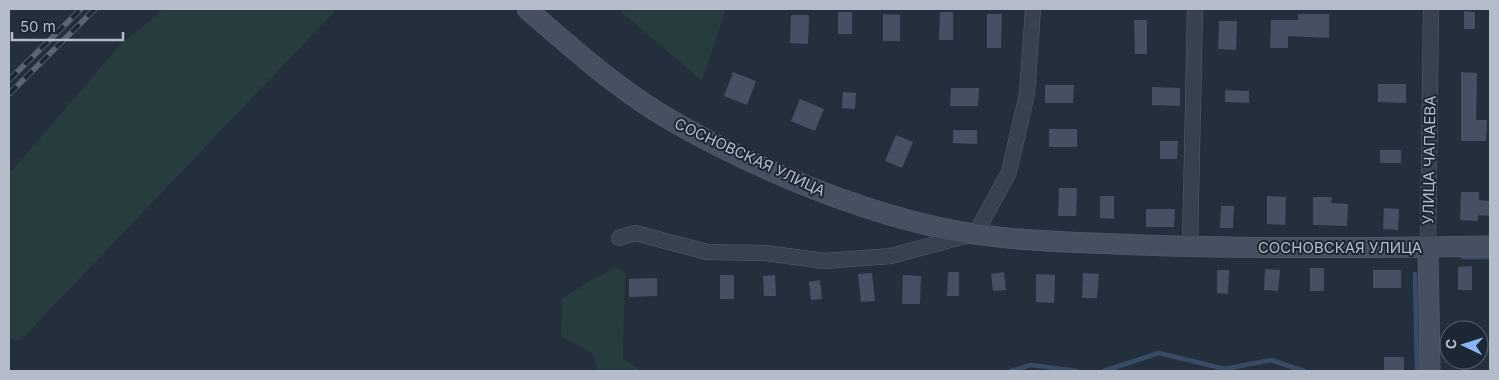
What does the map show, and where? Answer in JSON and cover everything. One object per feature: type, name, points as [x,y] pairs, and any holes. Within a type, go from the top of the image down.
[{"type":"main road","name":"СОСНОВСКАЯ УЛИЦА","points":[[528,9],[631,94],[673,122],[750,160],[824,192],[886,213],[940,227],[1042,241],[1190,247],[1490,246]]},
{"type":"main road","name":"УЛИЦА ЧАПАЕВА","points":[[1428,247],[1430,371]]},
{"type":"street","points":[[976,233],[1010,172],[1027,94],[1033,9]]},
{"type":"street","points":[[1190,247],[1195,9]]},
{"type":"street","name":"УЛИЦА ЧАПАЕВА","points":[[1428,247],[1431,9]]},
{"type":"street","name":"СОСНОВСКАЯ УЛИЦА","points":[[619,238],[635,233],[707,252],[766,253],[824,261],[891,256],[976,233]]},
{"type":"green space","points":[[164,9],[337,9],[20,341],[9,338],[9,174],[121,44]]},
{"type":"green space","points":[[618,9],[726,9],[702,81]]},
{"type":"green space","points":[[615,267],[625,274],[623,360],[642,371],[597,371],[593,354],[561,336],[562,298]]},
{"type":"building","points":[[1464,11],[1475,12],[1475,29],[1464,29]]},
{"type":"building","points":[[838,12],[852,12],[852,34],[838,34]]},
{"type":"building","points":[[940,12],[953,12],[953,40],[939,40]]},
{"type":"building","points":[[883,14],[900,15],[900,41],[883,41]]},
{"type":"building","points":[[987,14],[1002,14],[1001,48],[987,48]]},
{"type":"building","points":[[1298,14],[1329,14],[1329,38],[1288,36],[1288,48],[1270,48],[1271,20],[1298,20]]},
{"type":"building","points":[[791,15],[809,15],[808,44],[790,43]]},
{"type":"building","points":[[1134,20],[1147,20],[1147,54],[1135,54]]},
{"type":"building","points":[[1219,21],[1237,21],[1236,50],[1218,49]]},
{"type":"building","points":[[733,72],[756,81],[747,105],[724,96]]},
{"type":"building","points":[[1461,72],[1477,73],[1476,120],[1487,120],[1486,141],[1461,141]]},
{"type":"building","points":[[1378,84],[1406,84],[1406,103],[1378,102]]},
{"type":"building","points":[[1045,85],[1074,85],[1073,103],[1045,103]]},
{"type":"building","points":[[1152,87],[1180,88],[1180,106],[1152,105]]},
{"type":"building","points":[[951,88],[979,88],[978,106],[950,106]]},
{"type":"building","points":[[1225,90],[1249,91],[1249,103],[1225,102]]},
{"type":"building","points":[[843,92],[856,93],[855,109],[842,108]]},
{"type":"building","points":[[800,99],[824,109],[815,131],[791,121]]},
{"type":"building","points":[[1049,129],[1077,129],[1077,147],[1049,147]]},
{"type":"building","points":[[953,130],[977,130],[977,144],[953,143]]},
{"type":"building","points":[[896,135],[913,142],[902,168],[885,161]]},
{"type":"building","points":[[1160,141],[1178,141],[1177,159],[1160,159]]},
{"type":"building","points":[[1380,150],[1401,150],[1401,163],[1380,163]]},
{"type":"building","points":[[1059,188],[1077,188],[1076,216],[1058,216]]},
{"type":"building","points":[[1461,192],[1479,192],[1479,200],[1490,201],[1490,216],[1478,215],[1478,221],[1460,220]]},
{"type":"building","points":[[1100,196],[1114,196],[1114,219],[1100,218]]},
{"type":"building","points":[[1267,196],[1286,197],[1285,225],[1267,224]]},
{"type":"building","points":[[1313,197],[1332,197],[1331,203],[1348,204],[1347,226],[1313,225]]},
{"type":"building","points":[[1221,206],[1234,206],[1233,228],[1220,228]]},
{"type":"building","points":[[1384,208],[1399,209],[1398,230],[1383,229]]},
{"type":"building","points":[[1146,209],[1175,209],[1174,227],[1146,227]]},
{"type":"building","points":[[1472,266],[1472,290],[1458,290],[1458,267]]},
{"type":"building","points":[[1310,268],[1324,268],[1324,291],[1310,291]]},
{"type":"building","points":[[1265,269],[1280,270],[1278,291],[1264,290]]},
{"type":"building","points":[[1217,270],[1229,270],[1228,294],[1217,293]]},
{"type":"building","points":[[1373,270],[1401,270],[1401,288],[1373,288]]},
{"type":"building","points":[[948,272],[959,272],[959,296],[947,296]]},
{"type":"building","points":[[1004,272],[1006,290],[993,291],[991,274]]},
{"type":"building","points":[[872,273],[875,301],[861,302],[858,274]]},
{"type":"building","points":[[1083,273],[1099,274],[1097,298],[1082,298]]},
{"type":"building","points":[[1036,274],[1055,275],[1054,303],[1036,302]]},
{"type":"building","points":[[720,275],[734,275],[734,299],[720,299]]},
{"type":"building","points":[[775,275],[776,296],[764,296],[763,276]]},
{"type":"building","points":[[903,275],[921,276],[920,304],[902,304]]},
{"type":"building","points":[[657,278],[657,296],[629,297],[629,279]]},
{"type":"building","points":[[820,280],[822,299],[811,300],[809,282]]},
{"type":"building","points":[[1384,357],[1404,357],[1404,371],[1384,371]]},
{"type":"waterway","points":[[1463,257],[1490,257]]},
{"type":"waterway","points":[[1415,274],[1417,371]]},
{"type":"waterway","points":[[1104,371],[1159,353],[1225,369],[1271,360],[1304,371]]},
{"type":"waterway","points":[[1011,371],[1031,365],[1077,371]]},
{"type":"railway","points":[[9,80],[81,9]]},
{"type":"railway","points":[[9,94],[95,9]]}]
